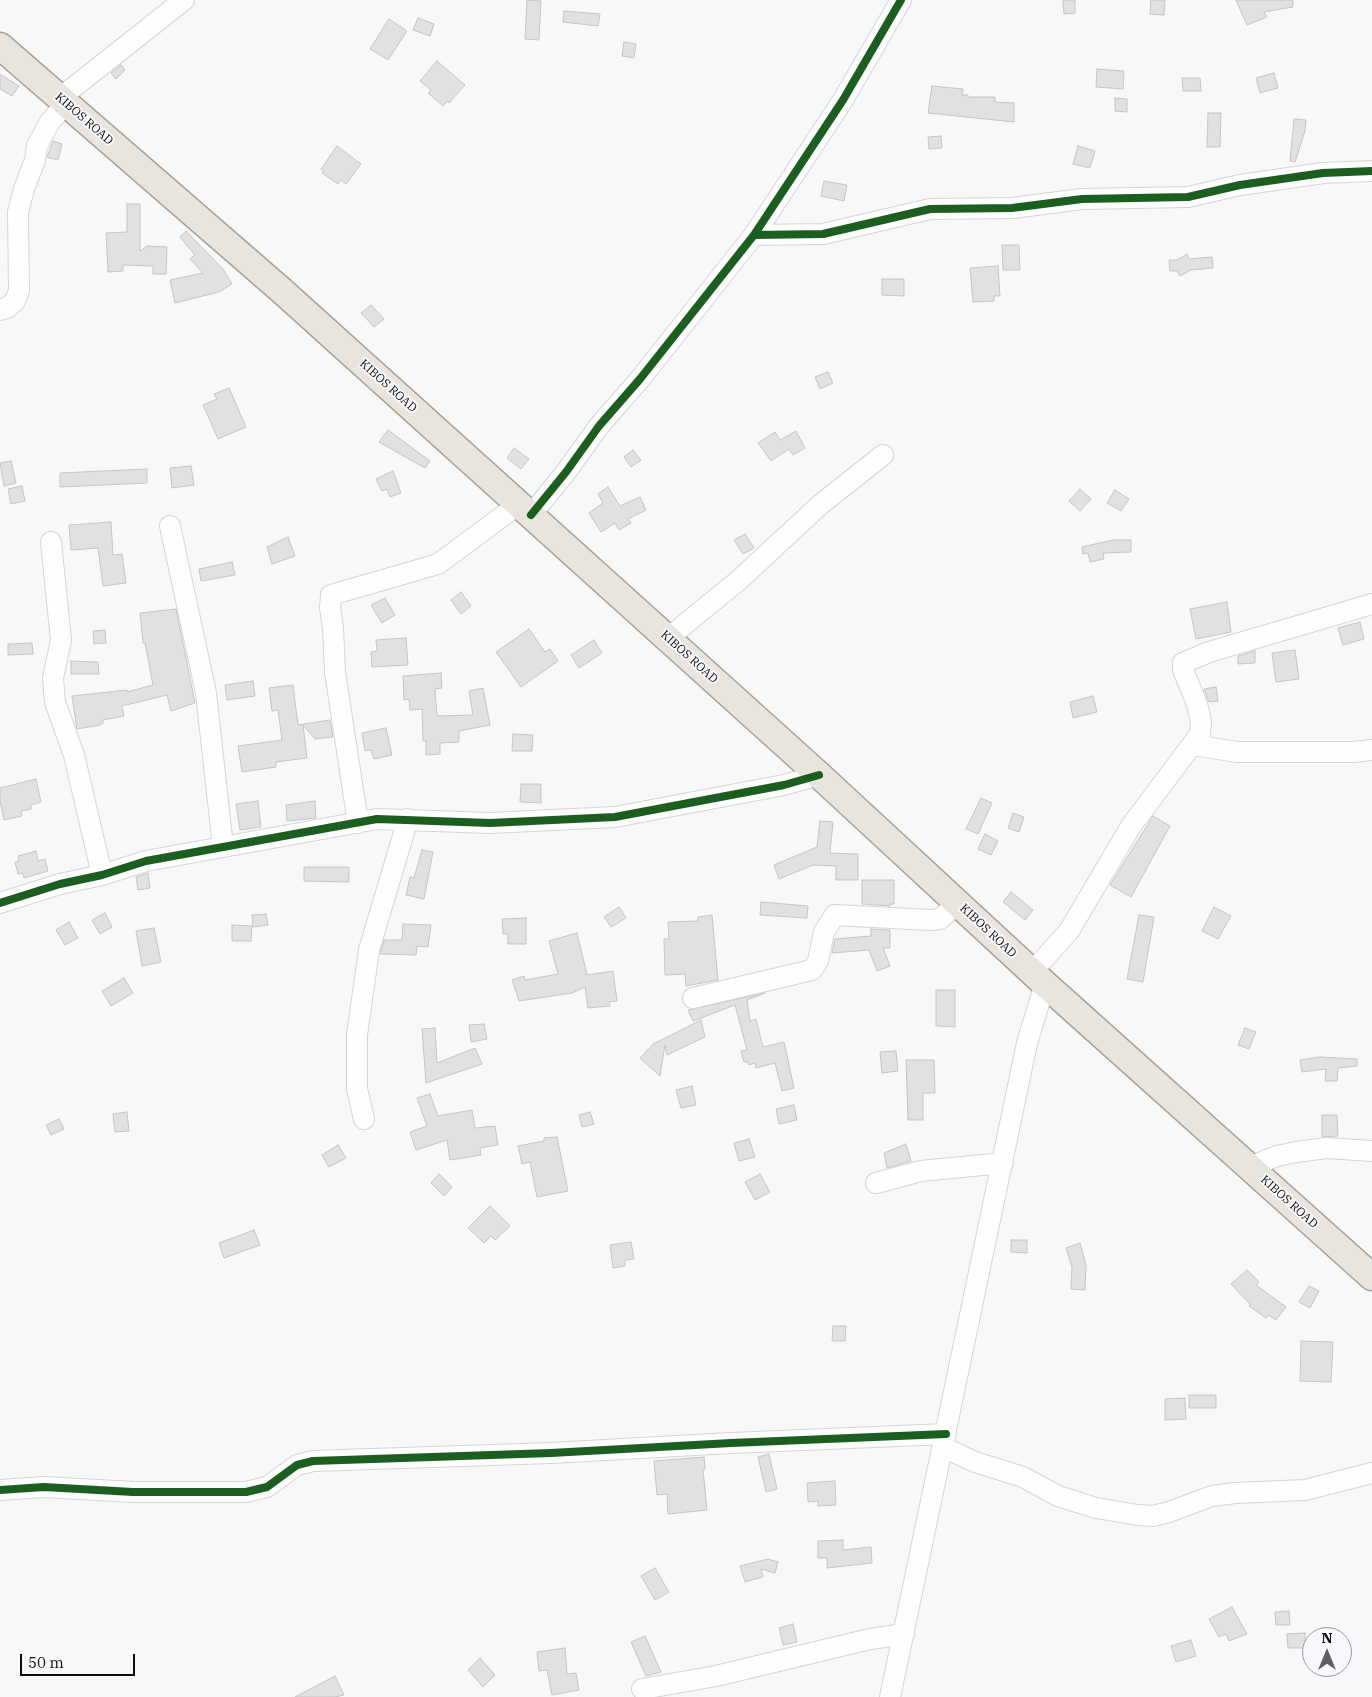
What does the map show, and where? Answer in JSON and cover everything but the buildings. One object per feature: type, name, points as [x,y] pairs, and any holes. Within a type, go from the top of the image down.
[{"type":"main road","name":"KIBOS ROAD","points":[[0,46],[289,297],[819,774],[1039,978],[1372,1277]]},
{"type":"street","points":[[0,310],[8,308],[15,301],[19,291],[18,212],[35,160],[37,146],[49,123],[63,100],[184,0]]},
{"type":"street","points":[[358,823],[335,672],[330,608],[331,595],[438,564],[525,509],[566,472],[599,426],[640,379],[754,235],[843,100],[901,0]]},
{"type":"street","points":[[754,235],[823,234],[930,209],[1012,208],[1082,199],[1188,197],[1240,185],[1304,176],[1372,171]]},
{"type":"street","points":[[668,638],[739,580],[821,504],[883,455]]},
{"type":"street","points":[[170,526],[206,693],[223,847]]},
{"type":"street","points":[[51,542],[61,640],[53,678],[56,702],[74,755],[102,875]]},
{"type":"street","points":[[890,1697],[1028,1043],[1039,978],[1131,826],[1200,734],[1201,721],[1197,704],[1183,670],[1184,664],[1209,652],[1372,604]]},
{"type":"street","points":[[1193,745],[1237,752],[1353,752],[1372,750]]},
{"type":"street","points":[[0,903],[60,884],[102,875],[146,861],[377,819],[490,823],[615,817],[653,812],[784,785],[819,774]]},
{"type":"street","points":[[364,1119],[357,1089],[357,1035],[369,950],[408,819]]},
{"type":"street","points":[[693,998],[812,970],[818,961],[824,932],[836,915],[930,920],[940,919],[958,903]]},
{"type":"street","points":[[1250,1167],[1277,1156],[1296,1152],[1327,1148],[1372,1150]]},
{"type":"street","points":[[876,1183],[921,1171],[1003,1163]]},
{"type":"street","points":[[0,1490],[44,1487],[133,1492],[246,1492],[267,1487],[297,1465],[313,1461],[551,1454],[741,1442],[945,1441],[975,1462],[1023,1476],[1058,1496],[1096,1508],[1153,1516],[1212,1496],[1235,1493],[1305,1490],[1372,1473]]},
{"type":"street","points":[[642,1689],[716,1676],[870,1639],[904,1634]]},
{"type":"cycle path","points":[[531,515],[566,472],[599,426],[640,379],[754,235],[843,100],[901,0]]},
{"type":"cycle path","points":[[754,235],[823,234],[930,209],[1012,208],[1082,199],[1188,197],[1240,185],[1323,173],[1372,171]]},
{"type":"cycle path","points":[[0,903],[60,884],[102,875],[146,861],[377,819],[490,823],[615,817],[784,785],[819,775]]},
{"type":"cycle path","points":[[0,1490],[44,1487],[133,1492],[246,1492],[267,1487],[297,1465],[313,1461],[551,1453],[946,1434]]}]
